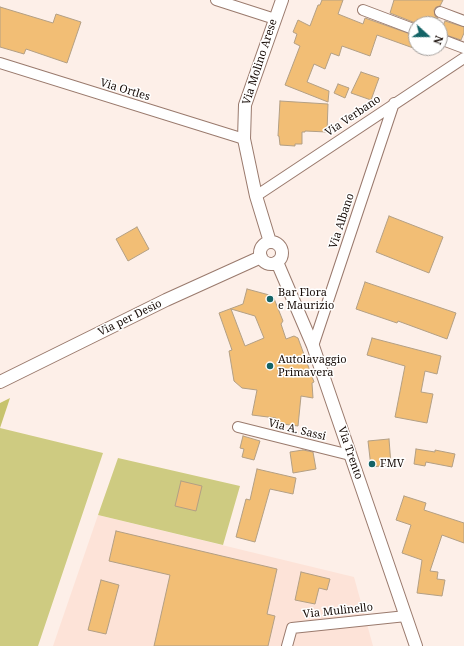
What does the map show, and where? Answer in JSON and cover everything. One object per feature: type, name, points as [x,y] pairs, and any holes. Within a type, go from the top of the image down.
[{"type":"street","points":[[216,0],[275,19]]},
{"type":"street","name":"Via Molino Arese","points":[[270,242],[256,196],[244,140],[245,105],[282,0]]},
{"type":"street","points":[[363,10],[408,27]]},
{"type":"street","points":[[440,12],[464,21]]},
{"type":"street","points":[[448,42],[464,48]]},
{"type":"street","name":"Via Verbano","points":[[256,196],[464,58]]},
{"type":"street","name":"Via Ortles","points":[[0,63],[244,140]]},
{"type":"street","name":"Via Albano","points":[[313,346],[394,104]]},
{"type":"street","points":[[270,242],[274,242],[281,247],[282,255],[277,262],[268,263],[261,257],[263,246],[270,242]]},
{"type":"street","name":"Via per Desio","points":[[2,379],[166,300],[261,257]]},
{"type":"street","name":"Via Trento","points":[[277,262],[313,346],[416,646]]},
{"type":"street","name":"Via A. Sassi","points":[[238,427],[350,455]]},
{"type":"street","name":"Via Mulinello","points":[[287,646],[292,628],[406,616]]},
{"type":"shaded area","points":[[10,398],[0,428],[0,403]]},
{"type":"shaded area","points":[[0,428],[103,453],[38,646],[0,646]]},
{"type":"shaded area","points":[[118,458],[240,486],[223,545],[98,515]]},
{"type":"shaded area","points":[[98,515],[354,577],[373,646],[53,646]]},
{"type":"building","points":[[322,0],[343,0],[338,14],[363,24],[365,18],[408,33],[408,46],[377,35],[370,56],[342,46],[339,56],[331,53],[325,69],[314,64],[307,82],[329,91],[328,102],[285,85],[300,46],[294,43],[297,34],[293,32],[298,20],[310,26],[318,5],[320,5]]},
{"type":"building","points":[[394,0],[443,0],[440,6],[436,7],[434,10],[435,16],[408,16],[408,20],[390,13]]},
{"type":"building","points":[[0,7],[53,23],[56,14],[81,22],[67,63],[26,49],[24,54],[0,47]]},
{"type":"building","points":[[448,22],[464,27],[464,33],[461,40],[448,36]]},
{"type":"building","points":[[361,72],[379,78],[371,100],[351,93]]},
{"type":"building","points":[[338,84],[349,88],[345,98],[334,93]]},
{"type":"building","points":[[280,101],[328,104],[327,132],[305,131],[302,132],[302,144],[295,144],[295,146],[280,145],[278,136]]},
{"type":"building","points":[[389,216],[443,237],[429,273],[376,252]]},
{"type":"building","points":[[137,227],[149,249],[128,261],[116,239]]},
{"type":"building","points":[[365,282],[456,313],[447,339],[398,321],[397,323],[356,309]]},
{"type":"building","points":[[247,289],[273,296],[283,321],[281,324],[286,339],[294,336],[298,338],[314,382],[312,383],[313,398],[301,396],[298,426],[275,423],[276,418],[252,415],[257,390],[242,388],[234,381],[229,351],[232,350],[219,313],[243,304]],"holes":[[[231,309],[255,316],[264,338],[245,346]]]},
{"type":"building","points":[[372,338],[441,356],[437,374],[425,371],[421,392],[433,394],[427,423],[395,417],[405,366],[367,355]]},
{"type":"building","points":[[243,436],[260,441],[254,460],[242,457],[244,449],[240,448]]},
{"type":"building","points":[[389,439],[391,465],[371,467],[368,441]]},
{"type":"building","points":[[416,449],[435,452],[435,450],[455,454],[452,467],[426,462],[425,466],[414,464]]},
{"type":"building","points":[[303,450],[313,452],[316,469],[293,473],[290,452]]},
{"type":"building","points":[[257,469],[296,478],[293,494],[270,489],[255,542],[236,537],[246,499],[250,500]]},
{"type":"building","points":[[181,481],[202,486],[196,511],[175,506]]},
{"type":"building","points":[[404,496],[426,503],[424,510],[464,523],[464,543],[442,535],[430,571],[438,572],[437,579],[445,580],[442,596],[417,593],[422,560],[402,553],[411,525],[396,520]]},
{"type":"building","points":[[116,531],[277,569],[267,614],[275,616],[268,646],[154,646],[170,575],[109,561]]},
{"type":"building","points":[[301,572],[330,579],[327,590],[319,588],[315,604],[295,600]]},
{"type":"building","points":[[101,580],[119,585],[106,634],[88,630]]},
{"type":"place","name":"Bar Flora e Maurizio","points":[[270,299]]},
{"type":"place","name":"Autolavaggio Primavera","points":[[270,366]]},
{"type":"place","name":"FMV","points":[[372,464]]}]
